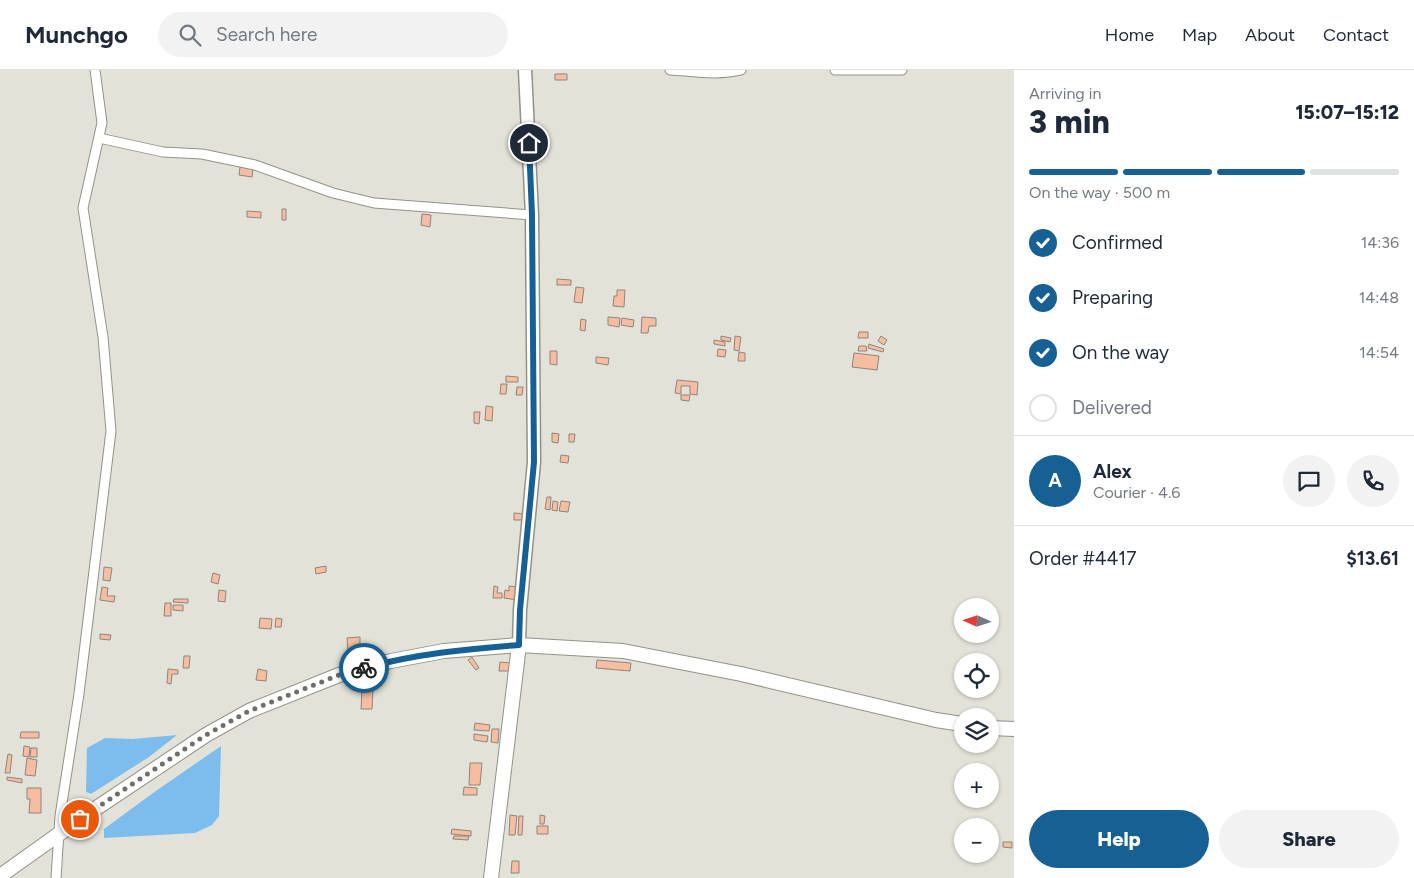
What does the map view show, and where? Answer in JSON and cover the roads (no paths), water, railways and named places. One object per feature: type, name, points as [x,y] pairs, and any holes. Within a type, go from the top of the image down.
[{"type":"main road","points":[[491,878],[519,645],[520,610],[534,462],[532,215],[525,70]]},
{"type":"main road","points":[[0,876],[206,735],[249,711],[339,675],[391,661],[444,651],[519,645],[623,651],[741,674],[954,723]]},
{"type":"main road","points":[[999,728],[1014,729]]},
{"type":"street","points":[[56,878],[60,816],[79,694],[111,431],[103,337],[83,208],[102,123],[95,70]]},
{"type":"street","points":[[670,70],[715,72],[740,70]]},
{"type":"street","points":[[835,70],[902,70]]},
{"type":"street","points":[[99,138],[163,152],[202,154],[255,165],[333,193],[374,203],[532,215]]},
{"type":"water","points":[[177,735],[149,757],[91,794],[86,792],[87,748],[105,738],[133,739]]},
{"type":"water","points":[[221,746],[219,816],[212,825],[195,833],[104,838],[104,829]]}]
